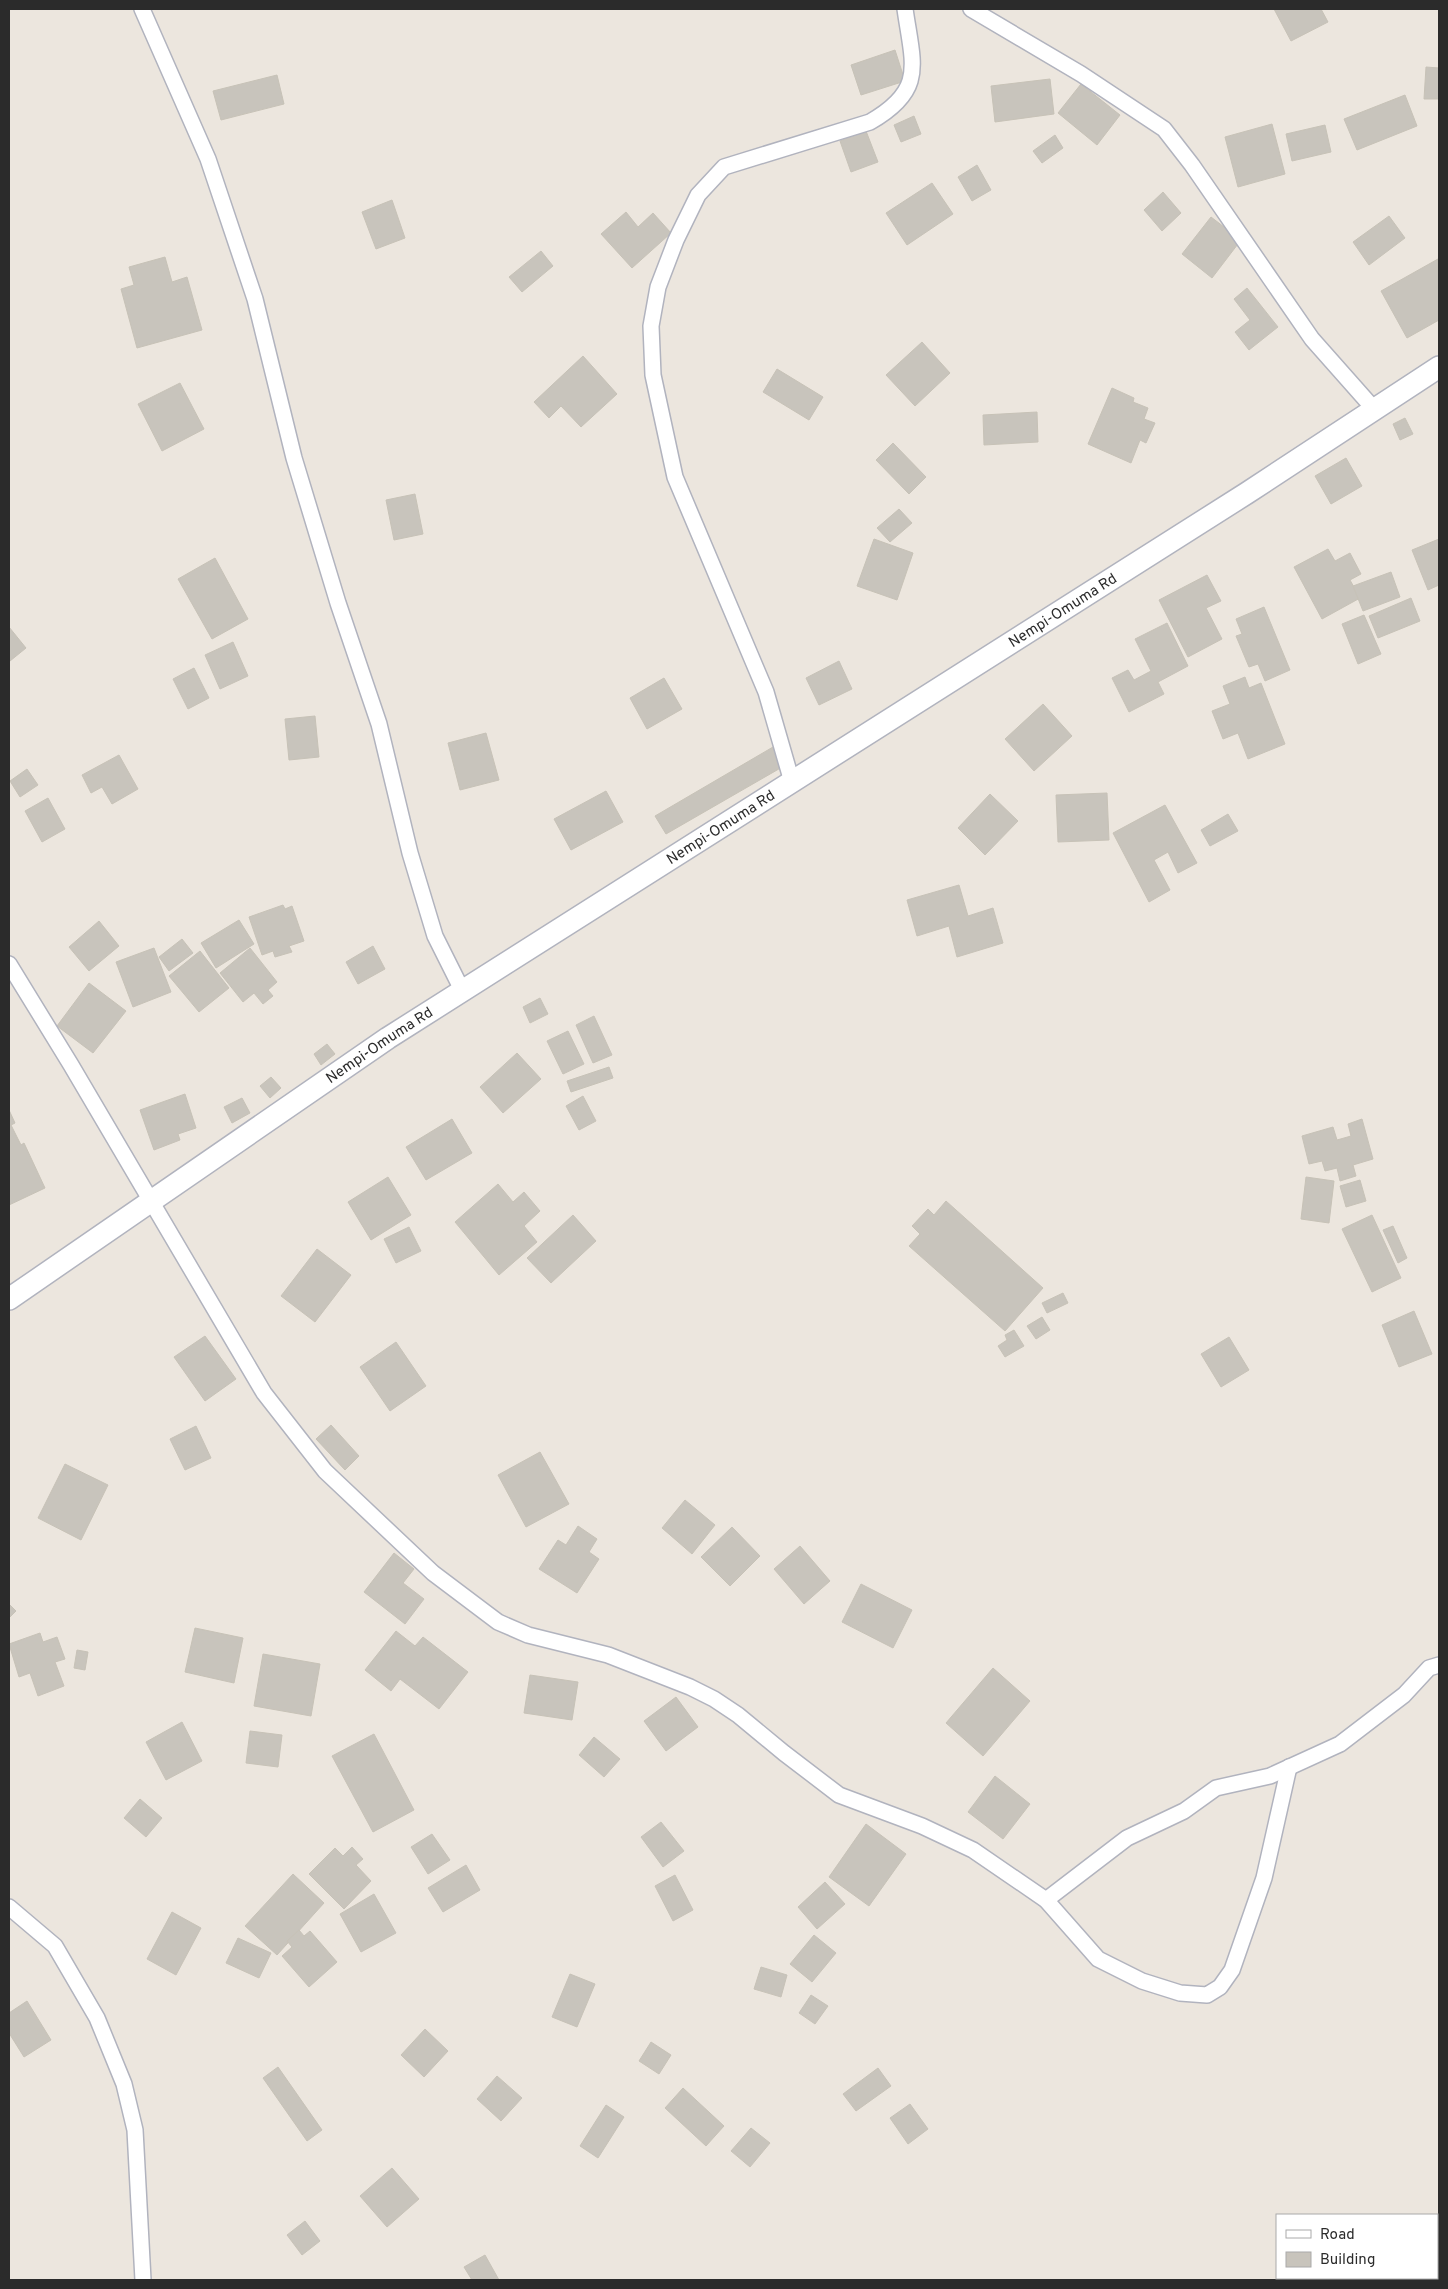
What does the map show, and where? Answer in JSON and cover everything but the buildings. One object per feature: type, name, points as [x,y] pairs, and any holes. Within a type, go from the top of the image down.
[{"type":"street","points":[[142,9],[208,159],[255,299],[294,458],[338,603],[378,724],[410,854],[435,936],[462,990]]},
{"type":"street","points":[[792,782],[766,692],[675,477],[653,375],[651,326],[658,287],[676,240],[698,195],[724,167],[870,122],[890,110],[906,93],[913,73],[905,9]]},
{"type":"street","points":[[970,9],[1081,74],[1164,129],[1192,165],[1312,339],[1374,409]]},
{"type":"street","name":"Nempi-Omuma Rd","points":[[9,1299],[388,1038],[1247,493],[1439,367]]},
{"type":"street","points":[[9,964],[264,1393],[325,1471],[433,1573],[498,1622],[528,1635],[608,1655],[690,1687],[714,1700],[738,1715],[784,1754],[839,1795],[922,1826],[974,1850],[1046,1900],[1098,1959],[1142,1981],[1180,1992],[1207,1995],[1220,1987],[1232,1970],[1264,1878],[1289,1767]]},
{"type":"street","points":[[1046,1900],[1127,1838],[1184,1811],[1216,1788],[1270,1776],[1340,1744],[1404,1695],[1429,1668],[1439,1665]]},
{"type":"street","points":[[9,1907],[55,1946],[97,2018],[124,2084],[135,2130],[143,2280]]}]
